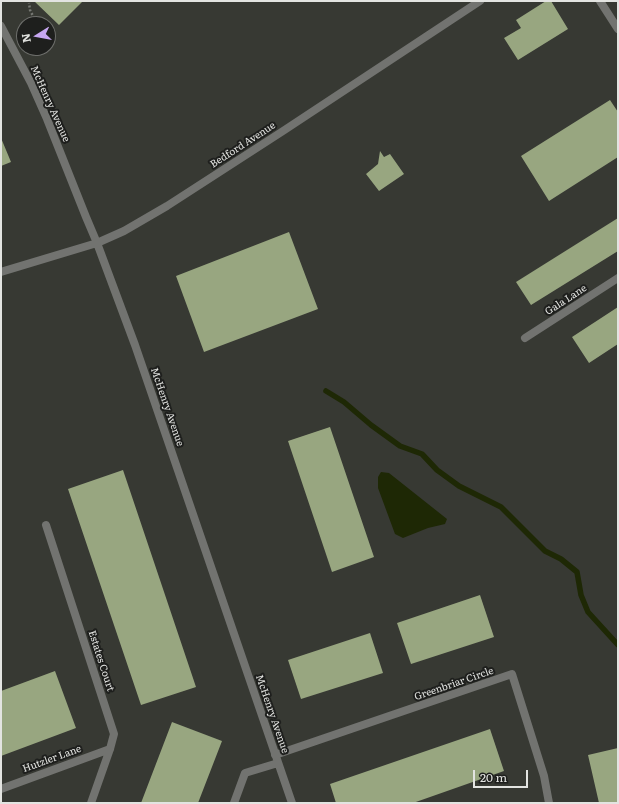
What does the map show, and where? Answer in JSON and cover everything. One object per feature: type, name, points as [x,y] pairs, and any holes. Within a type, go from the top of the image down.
[{"type":"street","name":"Bedford Avenue","points":[[1,272],[97,243],[124,231],[167,206],[480,1]]},
{"type":"street","points":[[600,1],[618,29]]},
{"type":"street","name":"McHenry Avenue","points":[[1,26],[31,83],[50,125],[97,243],[135,345],[292,803]]},
{"type":"street","name":"Gala Lane","points":[[525,338],[618,278]]},
{"type":"street","name":"Estates Court","points":[[46,525],[114,734],[90,803]]},
{"type":"street","name":"Greenbriar Circle","points":[[277,759],[512,674],[544,776],[549,803]]},
{"type":"street","name":"Hutzler Lane","points":[[1,789],[110,749]]},
{"type":"street","points":[[234,803],[245,773],[277,759]]},
{"type":"path","points":[[29,3],[33,16]]},
{"type":"shaded area","points":[[381,472],[389,473],[447,519],[445,524],[428,528],[403,538],[395,534],[378,488],[378,477]]},
{"type":"building","points":[[34,1],[83,1],[59,25],[56,22],[56,16],[50,16]]},
{"type":"building","points":[[546,1],[551,1],[568,29],[518,60],[504,38],[521,28],[516,20]]},
{"type":"building","points":[[610,100],[618,112],[618,157],[549,201],[521,156]]},
{"type":"building","points":[[1,138],[11,162],[1,166]]},
{"type":"building","points":[[380,151],[384,157],[390,154],[404,174],[379,191],[366,174],[378,164]]},
{"type":"building","points":[[618,218],[618,251],[531,305],[516,282]]},
{"type":"building","points":[[289,232],[318,309],[204,352],[176,276]]},
{"type":"building","points":[[618,307],[618,344],[589,363],[572,337]]},
{"type":"building","points":[[330,427],[374,557],[332,572],[288,441]]},
{"type":"building","points":[[123,470],[196,687],[141,705],[68,489]]},
{"type":"building","points":[[480,595],[494,637],[411,664],[397,623]]},
{"type":"building","points":[[370,633],[383,673],[301,699],[288,660]]},
{"type":"building","points":[[55,671],[76,728],[1,756],[1,691]]},
{"type":"building","points":[[172,722],[222,741],[198,803],[141,803]]},
{"type":"building","points":[[490,729],[504,771],[413,803],[336,803],[330,784]]},
{"type":"building","points":[[618,748],[618,803],[599,803],[588,755]]},
{"type":"waterway","points":[[326,391],[344,402],[371,425],[400,446],[422,454],[437,470],[459,486],[501,507],[545,551],[561,559],[577,572],[581,595],[588,612],[618,645]]}]
